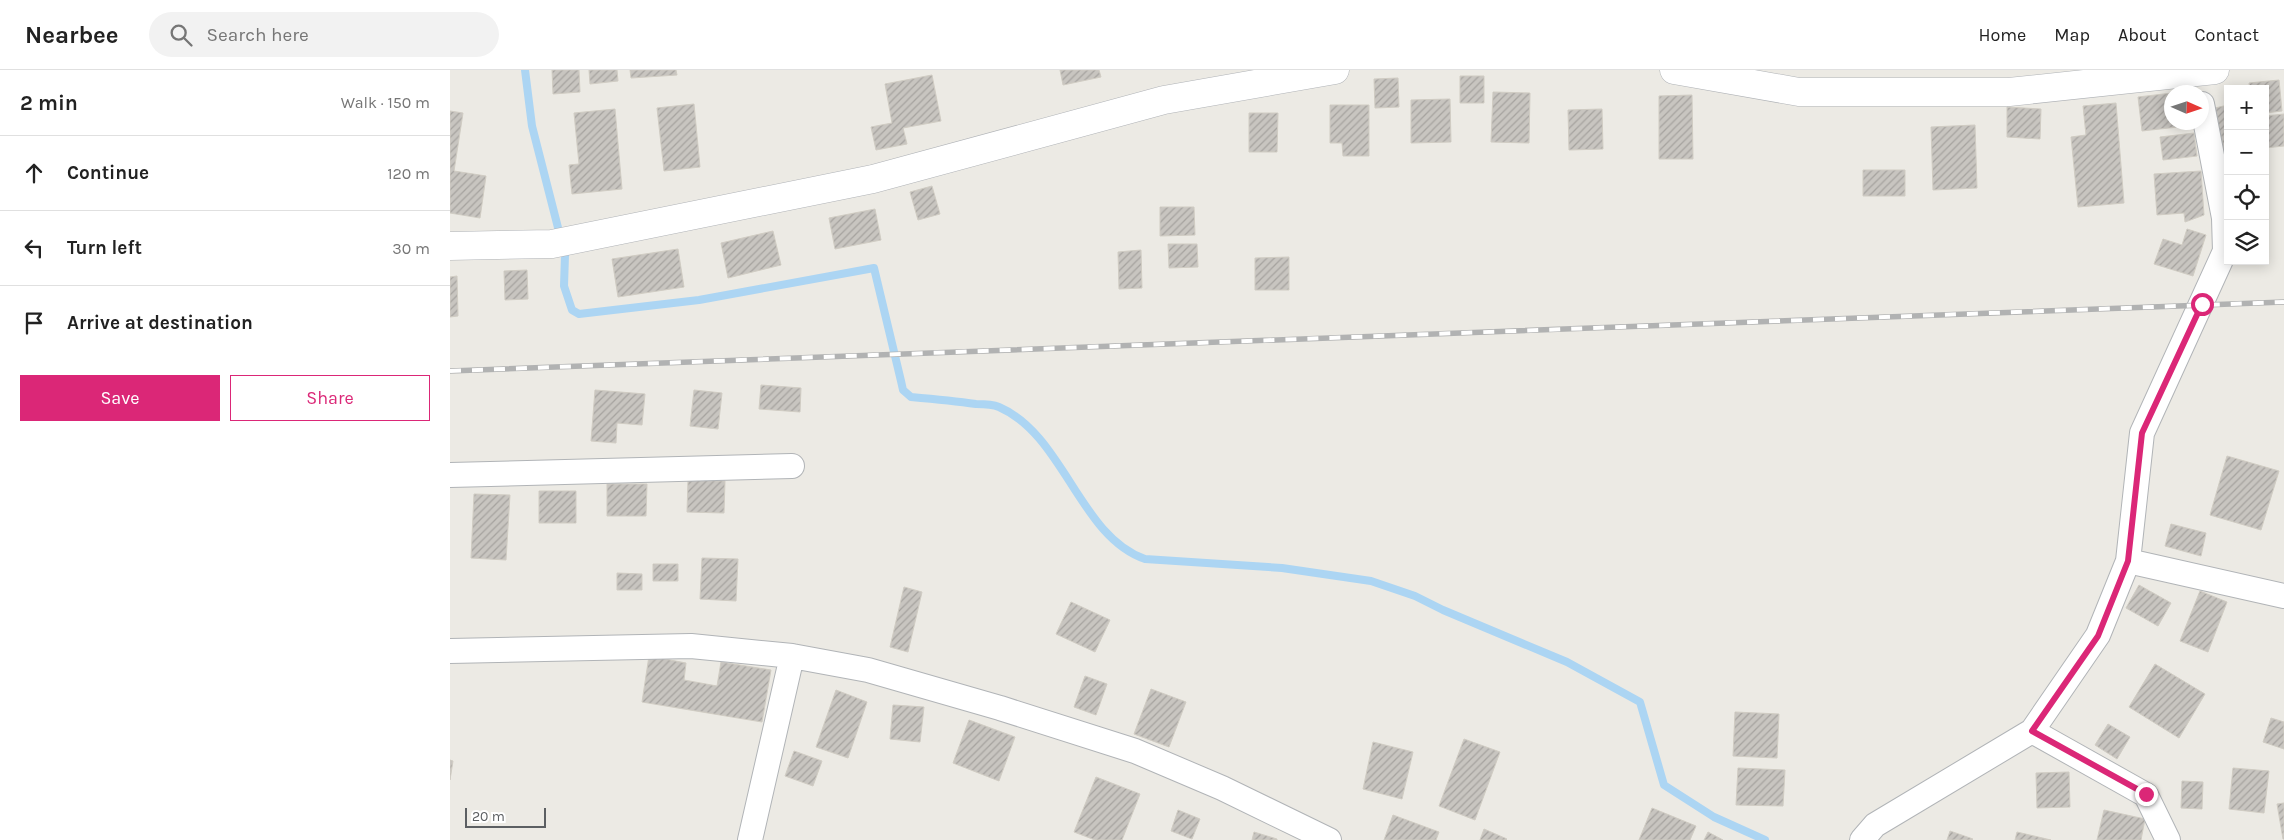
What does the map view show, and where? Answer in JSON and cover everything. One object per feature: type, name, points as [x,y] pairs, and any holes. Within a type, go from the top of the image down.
[{"type":"street","points":[[450,246],[552,244],[873,179],[1164,100],[1335,70]]},
{"type":"street","points":[[1674,70],[1799,92],[2009,92],[2201,76]]},
{"type":"street","points":[[1862,840],[1875,825],[2032,731],[2098,636],[2128,561],[2142,433],[2225,251],[2224,218],[2207,130]]},
{"type":"street","points":[[450,475],[792,466]]},
{"type":"street","points":[[2128,561],[2284,596]]},
{"type":"street","points":[[450,651],[691,646],[792,656],[868,670],[1000,708],[1135,751],[1222,788],[1329,840]]},
{"type":"street","points":[[750,840],[792,656]]},
{"type":"street","points":[[2032,731],[2146,794],[2168,840]]},
{"type":"building","points":[[552,70],[579,70],[580,92],[553,94]]},
{"type":"building","points":[[589,70],[617,70],[618,81],[590,84]]},
{"type":"building","points":[[630,70],[676,70],[677,75],[631,78]]},
{"type":"building","points":[[1060,70],[1099,70],[1101,77],[1063,85]]},
{"type":"building","points":[[932,75],[941,121],[903,128],[907,144],[876,150],[871,127],[892,123],[885,84]]},
{"type":"building","points":[[1460,76],[1484,76],[1484,103],[1460,103]]},
{"type":"building","points":[[1398,78],[1399,107],[1375,108],[1374,79]]},
{"type":"building","points":[[2279,80],[2282,111],[2269,113],[2269,85],[2249,85],[2249,83]]},
{"type":"building","points":[[1493,92],[1530,93],[1529,143],[1491,142]]},
{"type":"building","points":[[2164,94],[2164,129],[2142,131],[2138,97]]},
{"type":"building","points":[[1692,95],[1693,159],[1659,159],[1659,96]]},
{"type":"building","points":[[1450,99],[1451,142],[1411,143],[1411,100]]},
{"type":"building","points":[[2116,103],[2124,203],[2078,207],[2071,137],[2086,135],[2083,106]]},
{"type":"building","points":[[694,104],[700,167],[664,171],[657,108]]},
{"type":"building","points":[[1330,105],[1369,105],[1369,156],[1343,156],[1342,143],[1330,143]]},
{"type":"building","points":[[2224,106],[2224,151],[2215,108]]},
{"type":"building","points":[[2007,107],[2041,109],[2040,139],[2007,137]]},
{"type":"building","points":[[615,109],[622,189],[572,194],[569,165],[579,164],[574,113]]},
{"type":"building","points":[[1602,109],[1603,149],[1569,150],[1568,110]]},
{"type":"building","points":[[450,111],[463,113],[454,171],[486,176],[480,218],[450,213]]},
{"type":"building","points":[[1249,113],[1278,113],[1277,152],[1249,152]]},
{"type":"building","points":[[2284,114],[2284,146],[2269,148],[2269,116]]},
{"type":"building","points":[[1975,125],[1977,188],[1933,190],[1931,127]]},
{"type":"building","points":[[2194,133],[2197,156],[2163,160],[2160,137]]},
{"type":"building","points":[[1863,170],[1905,170],[1905,196],[1863,196]]},
{"type":"building","points":[[2201,171],[2204,215],[2185,222],[2184,213],[2157,215],[2154,174]]},
{"type":"building","points":[[932,186],[940,214],[918,220],[910,192]]},
{"type":"building","points":[[1160,207],[1194,207],[1195,235],[1160,236]]},
{"type":"building","points":[[875,209],[881,240],[835,249],[829,218]]},
{"type":"building","points":[[2187,229],[2206,235],[2193,276],[2154,264],[2163,239],[2182,245]]},
{"type":"building","points":[[773,231],[781,265],[728,278],[721,243]]},
{"type":"building","points":[[1168,244],[1197,244],[1198,267],[1169,268]]},
{"type":"building","points":[[678,249],[684,287],[618,297],[612,259]]},
{"type":"building","points":[[1141,250],[1142,288],[1119,289],[1118,252]]},
{"type":"building","points":[[1289,257],[1289,290],[1255,290],[1255,258]]},
{"type":"building","points":[[527,270],[528,299],[505,300],[504,271]]},
{"type":"building","points":[[457,276],[458,316],[450,317],[450,277]]},
{"type":"building","points":[[761,385],[801,388],[800,412],[759,409]]},
{"type":"building","points":[[595,390],[645,394],[642,425],[617,423],[616,443],[591,441]]},
{"type":"building","points":[[694,390],[722,393],[718,429],[690,426]]},
{"type":"building","points":[[2227,456],[2279,471],[2261,530],[2210,515]]},
{"type":"building","points":[[688,480],[725,481],[724,513],[687,512]]},
{"type":"building","points":[[607,484],[647,484],[646,516],[607,516]]},
{"type":"building","points":[[539,491],[576,491],[576,523],[539,523]]},
{"type":"building","points":[[474,494],[510,495],[506,560],[471,558]]},
{"type":"building","points":[[2171,524],[2206,533],[2201,556],[2165,546]]},
{"type":"building","points":[[702,558],[738,559],[736,601],[700,599]]},
{"type":"building","points":[[653,564],[678,564],[678,581],[653,581]]},
{"type":"building","points":[[617,573],[642,574],[642,590],[617,590]]},
{"type":"building","points":[[2139,585],[2171,603],[2158,626],[2126,608]]},
{"type":"building","points":[[904,587],[922,592],[908,652],[890,647]]},
{"type":"building","points":[[2200,591],[2227,602],[2208,652],[2180,641]]},
{"type":"building","points":[[1071,602],[1110,620],[1095,652],[1056,634]]},
{"type":"building","points":[[649,656],[686,663],[684,680],[717,686],[721,662],[771,670],[762,722],[642,702]]},
{"type":"building","points":[[2155,664],[2205,694],[2179,738],[2129,707]]},
{"type":"building","points":[[1085,676],[1107,684],[1096,715],[1074,707]]},
{"type":"building","points":[[1151,689],[1186,702],[1169,747],[1134,734]]},
{"type":"building","points":[[836,690],[867,702],[848,758],[816,747]]},
{"type":"building","points":[[893,705],[924,707],[920,742],[890,739]]},
{"type":"building","points":[[1735,712],[1779,714],[1777,758],[1733,756]]},
{"type":"building","points":[[2271,718],[2284,722],[2284,749],[2263,742]]},
{"type":"building","points":[[969,720],[1015,737],[999,781],[953,763]]},
{"type":"building","points":[[2108,724],[2130,737],[2117,759],[2095,745]]},
{"type":"building","points":[[1464,739],[1500,752],[1475,820],[1439,806]]},
{"type":"building","points":[[1373,742],[1413,752],[1402,799],[1363,789]]},
{"type":"building","points":[[794,751],[822,761],[813,786],[785,776]]},
{"type":"building","points":[[450,760],[453,761],[450,780]]},
{"type":"building","points":[[1738,768],[1785,770],[1783,806],[1736,805]]},
{"type":"building","points":[[2233,768],[2269,771],[2264,813],[2229,809]]},
{"type":"building","points":[[2069,772],[2070,807],[2037,808],[2036,773]]},
{"type":"building","points":[[1096,777],[1140,794],[1122,840],[1095,840],[1074,832]]},
{"type":"building","points":[[2182,781],[2203,782],[2202,809],[2181,808]]},
{"type":"building","points":[[2284,803],[2284,839],[2283,839],[2277,804]]},
{"type":"building","points":[[1652,808],[1696,826],[1690,840],[1639,840]]},
{"type":"building","points":[[1178,810],[1200,819],[1192,839],[1171,831]]},
{"type":"building","points":[[2104,810],[2145,819],[2141,840],[2097,840]]},
{"type":"building","points":[[1393,815],[1439,832],[1436,840],[1384,840]]},
{"type":"building","points":[[1484,829],[1507,839],[1480,840]]},
{"type":"building","points":[[1950,831],[1973,839],[1947,840]]},
{"type":"building","points":[[1254,832],[1277,839],[1277,840],[1252,840]]},
{"type":"building","points":[[1708,832],[1723,840],[1704,840]]},
{"type":"building","points":[[2017,832],[2051,840],[2015,840]]},
{"type":"waterway","points":[[525,70],[532,126],[565,255],[564,286],[572,310],[579,314],[699,300],[874,268],[903,390],[911,397],[993,405],[1021,421],[1040,439],[1087,509],[1104,530],[1123,547],[1145,559],[1282,568],[1371,581],[1415,596],[1443,610],[1567,662],[1640,702],[1664,785],[1714,817],[1765,840]]},
{"type":"railway","points":[[450,371],[2284,302]]},
{"type":"route","points":[[2146,794],[2032,731],[2098,636],[2128,561],[2142,433],[2202,304]]}]
